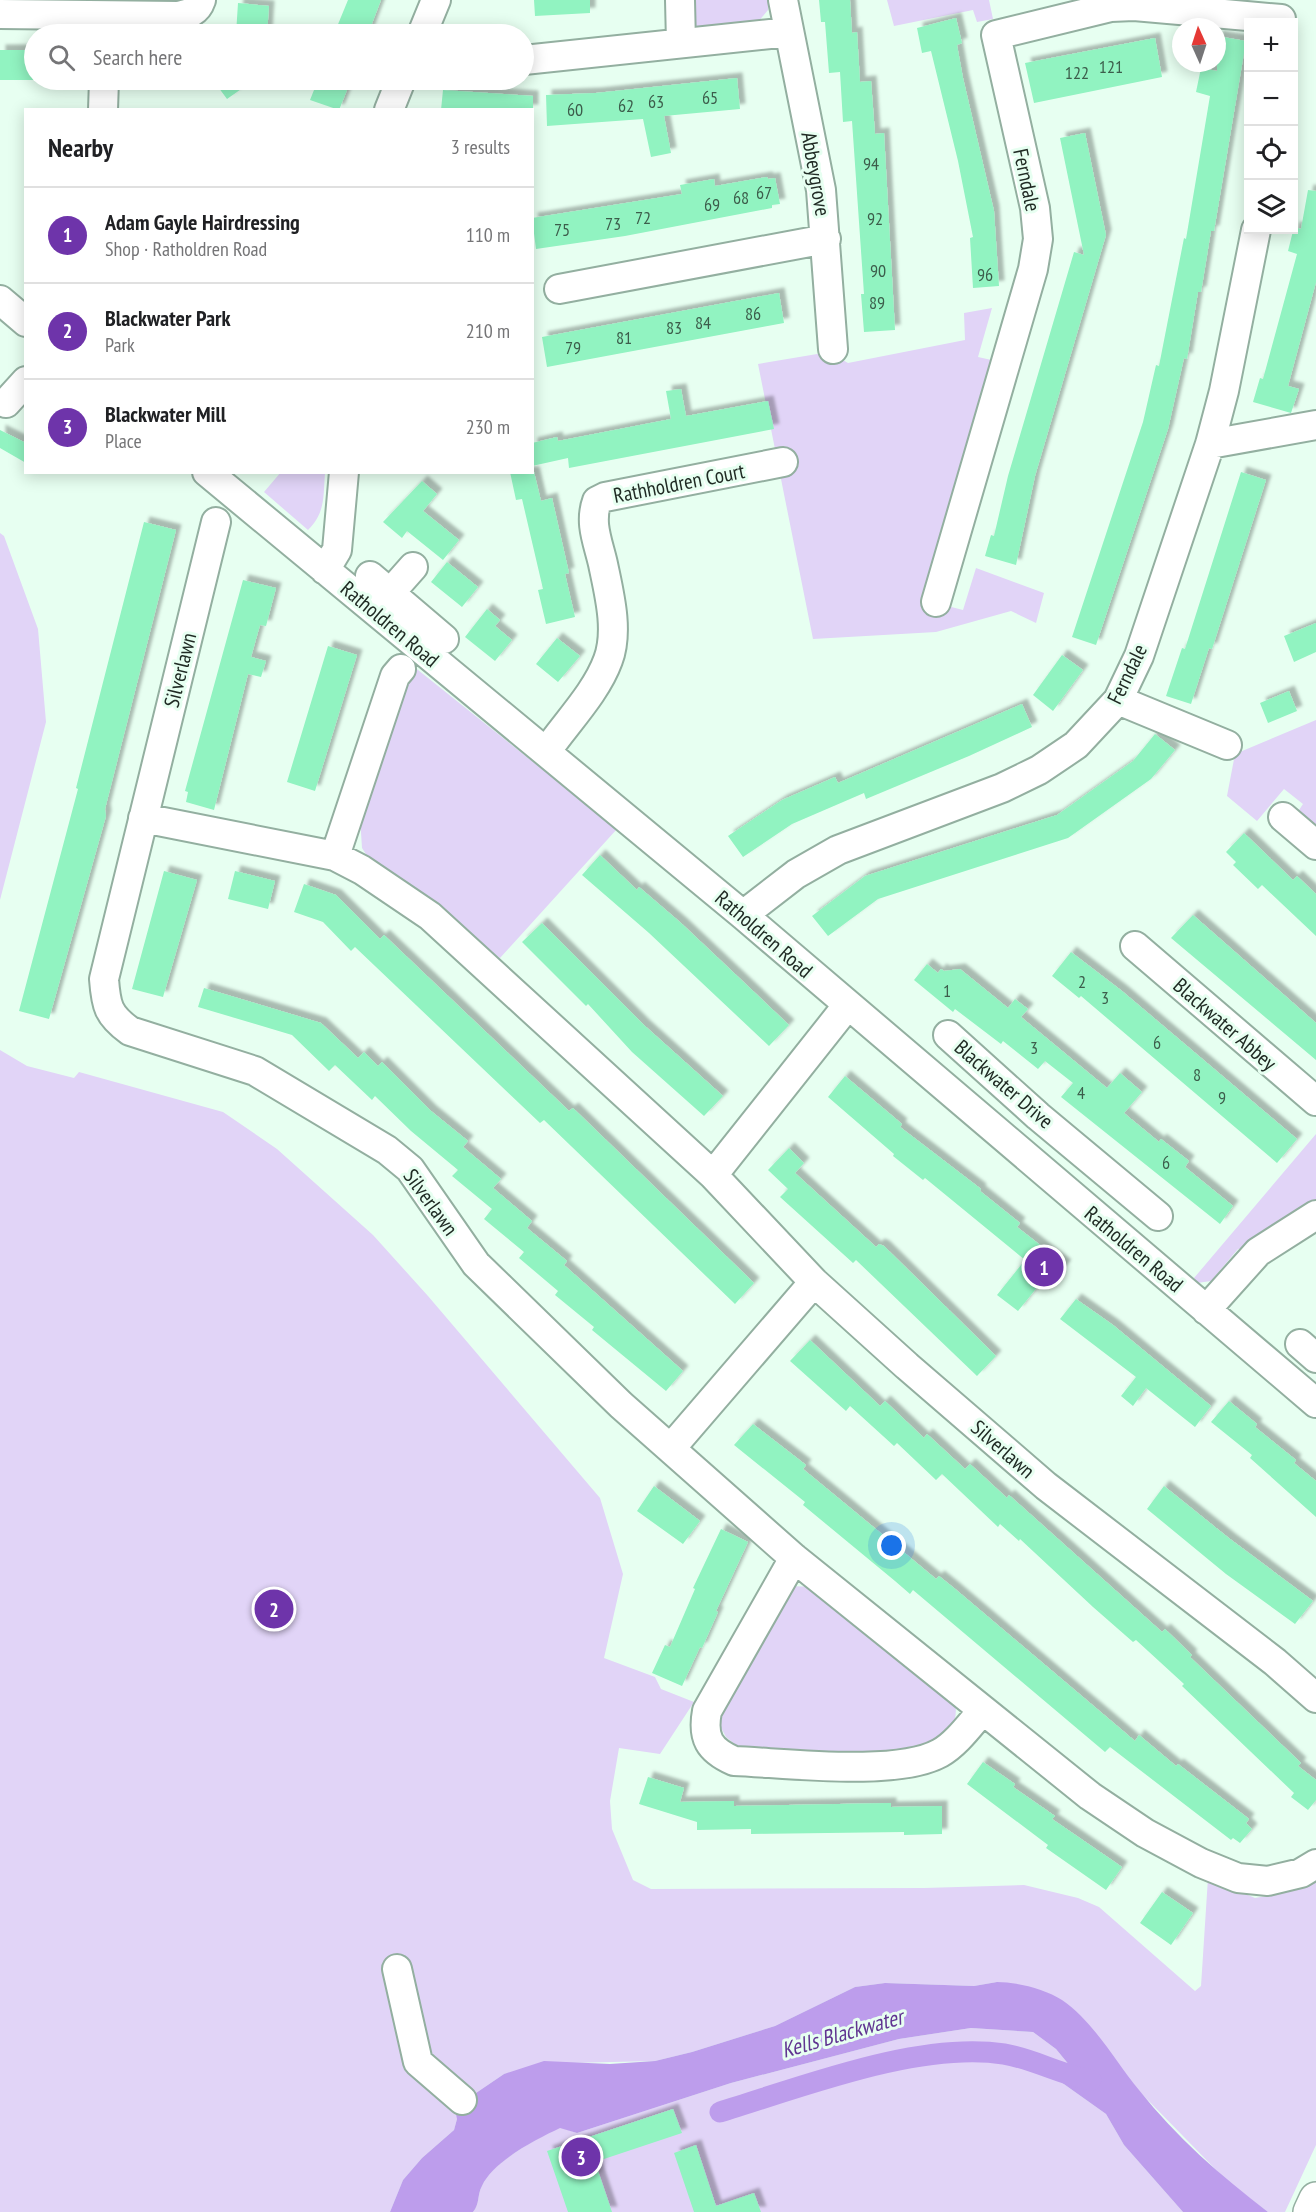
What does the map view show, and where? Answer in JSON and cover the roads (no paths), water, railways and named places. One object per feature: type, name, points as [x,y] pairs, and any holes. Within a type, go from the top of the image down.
[{"type":"main road","points":[[1310,2212],[1316,2199]]},
{"type":"street","points":[[121,24],[191,13],[201,0]]},
{"type":"street","points":[[426,24],[436,0]]},
{"type":"street","points":[[680,0],[681,43]]},
{"type":"street","name":"Abbeygrove","points":[[783,0],[821,190],[833,349]]},
{"type":"street","name":"Ferndale","points":[[936,602],[1032,268],[1038,239],[1035,208],[996,35],[1111,7],[1134,6],[1282,14]]},
{"type":"street","points":[[0,14],[89,24]]},
{"type":"street","points":[[534,59],[789,32]]},
{"type":"street","points":[[103,108],[104,90]]},
{"type":"street","points":[[390,108],[397,90]]},
{"type":"street","name":"Ferndale","points":[[743,915],[796,874],[838,850],[1002,788],[1039,770],[1076,745],[1103,719],[1118,700],[1139,656],[1210,444],[1224,392],[1255,234]]},
{"type":"street","points":[[559,289],[826,239]]},
{"type":"street","points":[[0,300],[24,319]]},
{"type":"street","points":[[9,405],[24,384]]},
{"type":"street","points":[[1210,444],[1316,424]]},
{"type":"street","name":"Rathholdren Court","points":[[546,752],[591,689],[608,659],[613,627],[592,516],[597,501],[605,497],[783,462]]},
{"type":"street","name":"Ratholdren Road","points":[[209,474],[325,570],[410,625],[546,752],[743,915],[847,1006],[1316,1403]]},
{"type":"street","points":[[325,570],[337,550],[344,474]]},
{"type":"street","name":"Silverlawn","points":[[216,522],[104,979],[105,1000],[113,1018],[130,1030],[255,1071],[387,1150],[410,1169],[476,1264],[671,1448],[794,1558],[1090,1796],[1145,1833],[1201,1863],[1238,1878],[1268,1881],[1301,1873],[1316,1864]]},
{"type":"street","points":[[413,567],[380,584],[410,625],[444,639]]},
{"type":"street","points":[[335,856],[394,676],[401,669]]},
{"type":"street","points":[[1118,700],[1227,745]]},
{"type":"street","points":[[1283,817],[1316,844]]},
{"type":"street","name":"Silverlawn","points":[[143,818],[335,856],[362,870],[430,916],[713,1175],[814,1282],[1046,1486],[1275,1662],[1316,1698]]},
{"type":"street","name":"Blackwater Abbey","points":[[1135,946],[1316,1101]]},
{"type":"street","points":[[713,1175],[847,1006]]},
{"type":"street","name":"Blackwater Drive","points":[[948,1035],[1158,1216]]},
{"type":"street","name":"Blackwater Drive","points":[[1030,1161],[1059,1133]]},
{"type":"street","points":[[1206,1310],[1258,1252],[1316,1215]]},
{"type":"street","points":[[671,1448],[814,1282]]},
{"type":"street","points":[[794,1558],[707,1711],[704,1728],[707,1743],[720,1754],[734,1761],[888,1767],[916,1764],[941,1753],[982,1711]]},
{"type":"street","points":[[397,1969],[418,2062],[462,2100]]},
{"type":"water","name":"Kells Blackwater","points":[[997,1982],[1039,1989],[1062,2000],[1074,2009],[1094,2030],[1168,2124],[1216,2170],[1268,2212],[1183,2212],[1124,2145],[1106,2114],[1061,2082],[1070,2066],[1056,2049],[1033,2032],[971,2028],[899,2039],[731,2083],[577,2133],[560,2128],[516,2152],[496,2168],[482,2186],[477,2206],[473,2212],[390,2212],[403,2180],[422,2158],[454,2130],[457,2119],[454,2104],[466,2091],[476,2093],[504,2074],[544,2061],[610,2064],[655,2061],[692,2052],[775,2026],[855,1987],[885,1983],[974,1986]]},
{"type":"waterway","points":[[720,2112],[823,2079],[898,2060],[935,2054],[971,2052],[1004,2054],[1091,2080]]},
{"type":"place","name":"Adam Gayle Hairdressing","points":[[1044,1267]]},
{"type":"place","name":"Blackwater Park","points":[[274,1609]]},
{"type":"place","name":"Blackwater Mill","points":[[581,2157]]}]
